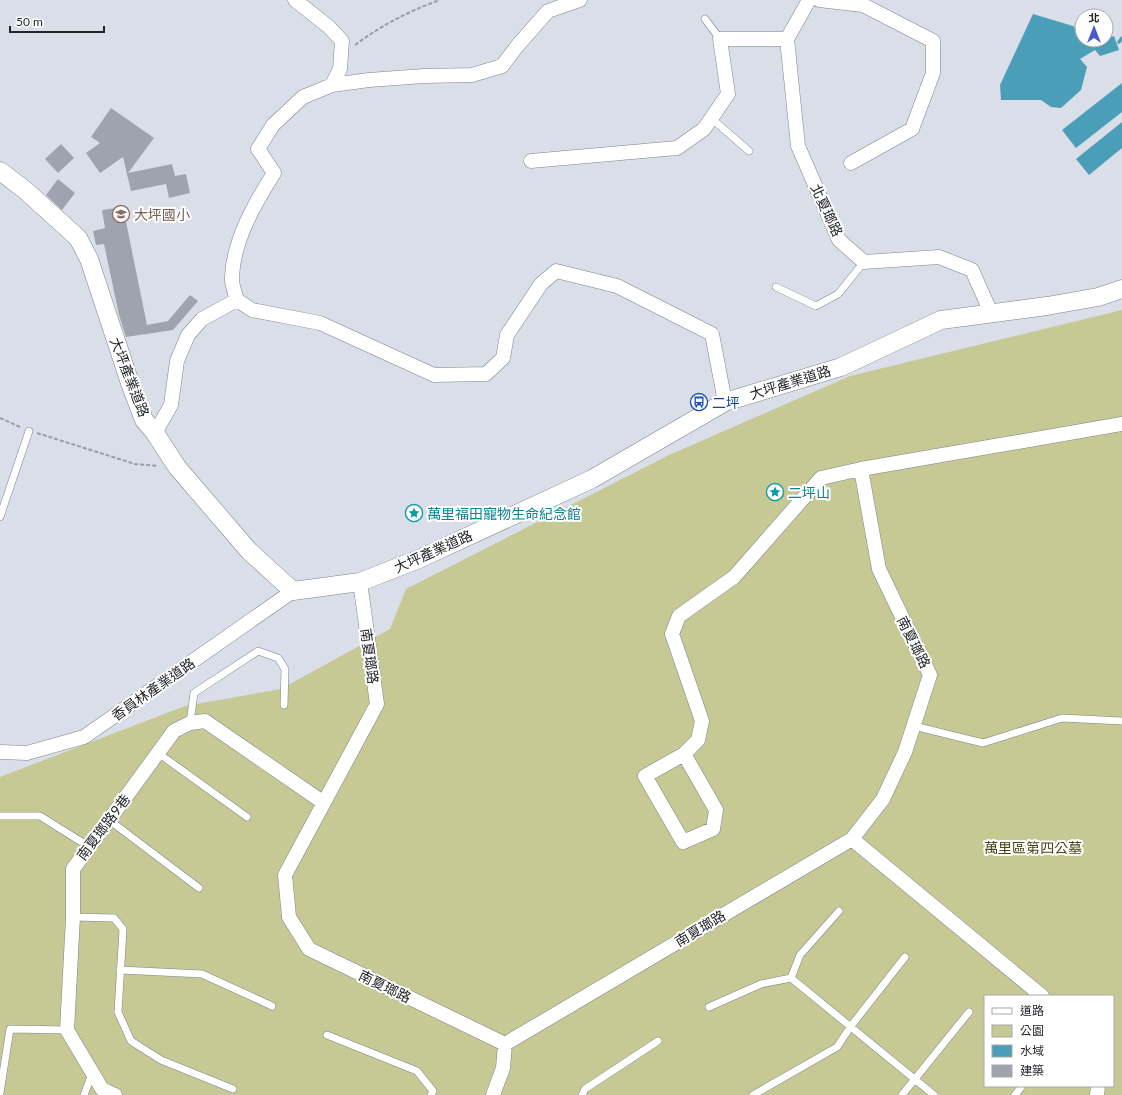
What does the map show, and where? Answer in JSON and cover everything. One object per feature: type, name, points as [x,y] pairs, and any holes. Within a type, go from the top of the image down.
[{"type":"street","points":[[295,0],[329,27],[342,41],[340,69],[332,85]]},
{"type":"street","points":[[580,0],[548,11],[502,66],[472,76],[416,76],[332,85],[303,97],[273,125],[258,149],[274,173],[260,195],[238,243],[232,277],[237,300],[252,310],[320,323],[434,375],[486,374],[503,358],[507,335],[541,284],[556,271],[617,286],[712,334],[725,402]]},
{"type":"street","points":[[531,161],[677,148],[704,129],[728,94],[720,39],[787,39],[809,0]]},
{"type":"street","points":[[819,0],[863,5],[933,41],[933,73],[912,129],[851,163]]},
{"type":"street","name":"北夏瑯路","points":[[787,39],[798,146],[839,240],[864,262]]},
{"type":"street","name":"大坪產業道路","points":[[0,171],[25,190],[78,238],[89,259],[123,364],[144,420],[155,433],[177,466],[249,551],[293,591],[360,582],[419,559],[592,479],[725,402],[841,367],[942,320],[1098,297],[1122,289]]},
{"type":"street","points":[[864,262],[939,257],[965,267],[972,270],[991,313]]},
{"type":"street","points":[[155,433],[171,405],[177,361],[188,335],[202,319],[237,300]]},
{"type":"street","points":[[684,754],[716,810],[714,829],[683,842],[646,776],[684,754],[698,740],[702,721],[672,634],[679,616],[734,577],[821,478],[861,469],[1122,424]]},
{"type":"street","name":"南夏瑯路","points":[[360,582],[377,704],[285,874],[289,917],[309,949],[505,1044],[852,839],[883,799],[905,752],[930,675],[879,569],[861,469]]},
{"type":"street","name":"香員林產業道路","points":[[0,752],[27,753],[84,737],[293,591]]},
{"type":"street","name":"南夏瑯路9巷","points":[[67,1030],[73,917],[73,868],[174,730],[190,723],[205,721],[324,803]]},
{"type":"street","points":[[852,839],[1041,995]]},
{"type":"street","points":[[67,1030],[102,1089],[115,1095]]},
{"type":"street","points":[[493,1095],[503,1068],[505,1044]]},
{"type":"lane","points":[[705,19],[720,39]]},
{"type":"lane","points":[[711,118],[749,151]]},
{"type":"lane","points":[[776,287],[816,306],[838,294],[864,262]]},
{"type":"lane","points":[[0,517],[29,431]]},
{"type":"lane","points":[[190,723],[194,693],[258,651],[278,658],[285,670],[284,705]]},
{"type":"lane","points":[[914,726],[983,742],[1062,718],[1122,721]]},
{"type":"lane","points":[[158,752],[247,817]]},
{"type":"lane","points":[[0,816],[40,816],[88,846]]},
{"type":"lane","points":[[109,820],[199,888]]},
{"type":"lane","points":[[791,978],[800,955],[838,911]]},
{"type":"lane","points":[[73,917],[114,918],[123,929],[118,1012],[131,1041],[161,1060],[233,1089]]},
{"type":"lane","points":[[753,1095],[837,1047],[851,1026],[905,957]]},
{"type":"lane","points":[[120,970],[202,974],[272,1006]]},
{"type":"lane","points":[[709,1007],[761,984],[791,978],[934,1095]]},
{"type":"lane","points":[[902,1095],[969,1012]]},
{"type":"lane","points":[[0,1093],[10,1029],[67,1030]]},
{"type":"lane","points":[[327,1035],[418,1071],[433,1091],[432,1095]]},
{"type":"lane","points":[[582,1095],[585,1089],[658,1041]]},
{"type":"lane","points":[[84,1095],[92,1074]]},
{"type":"lane","points":[[1015,1095],[1021,1087]]},
{"type":"path","points":[[342,52],[347,51],[379,27],[392,20],[412,10],[440,0]]},
{"type":"path","points":[[0,418],[29,431],[135,464],[177,466]]},
{"type":"green space","name":"萬里區第四公墓","points":[[1122,310],[1122,1095],[0,1095],[0,777],[185,706],[281,689],[390,629],[406,589],[669,455],[850,376]]},
{"type":"water","points":[[1033,14],[1074,27],[1074,48],[1114,48],[1114,36],[1119,50],[1100,56],[1095,50],[1080,59],[1087,67],[1081,90],[1061,108],[1051,107],[1041,100],[1001,100],[1000,85]]},
{"type":"water","points":[[1122,83],[1122,112],[1076,148],[1062,130]]},
{"type":"water","points":[[1122,122],[1122,148],[1089,175],[1076,159]]},
{"type":"building","points":[[111,108],[154,138],[128,173],[172,164],[175,176],[186,174],[190,193],[169,198],[166,184],[131,191],[123,157],[100,173],[86,153],[100,143],[91,137]]},
{"type":"building","points":[[61,144],[74,158],[58,173],[45,159]]},
{"type":"building","points":[[58,179],[75,193],[62,210],[46,195]]},
{"type":"building","points":[[123,207],[147,325],[168,321],[190,295],[198,301],[173,330],[126,337],[119,315],[104,244],[96,245],[93,231],[105,228],[102,210]]},
{"type":"waterway","points":[[1119,42],[1122,38]]},
{"type":"place","name":"大坪國小","points":[[121,214]]},
{"type":"place","name":"二坪","points":[[699,402]]},
{"type":"place","name":"二坪山","points":[[775,492]]},
{"type":"place","name":"萬里福田寵物生命紀念館","points":[[414,513]]}]
